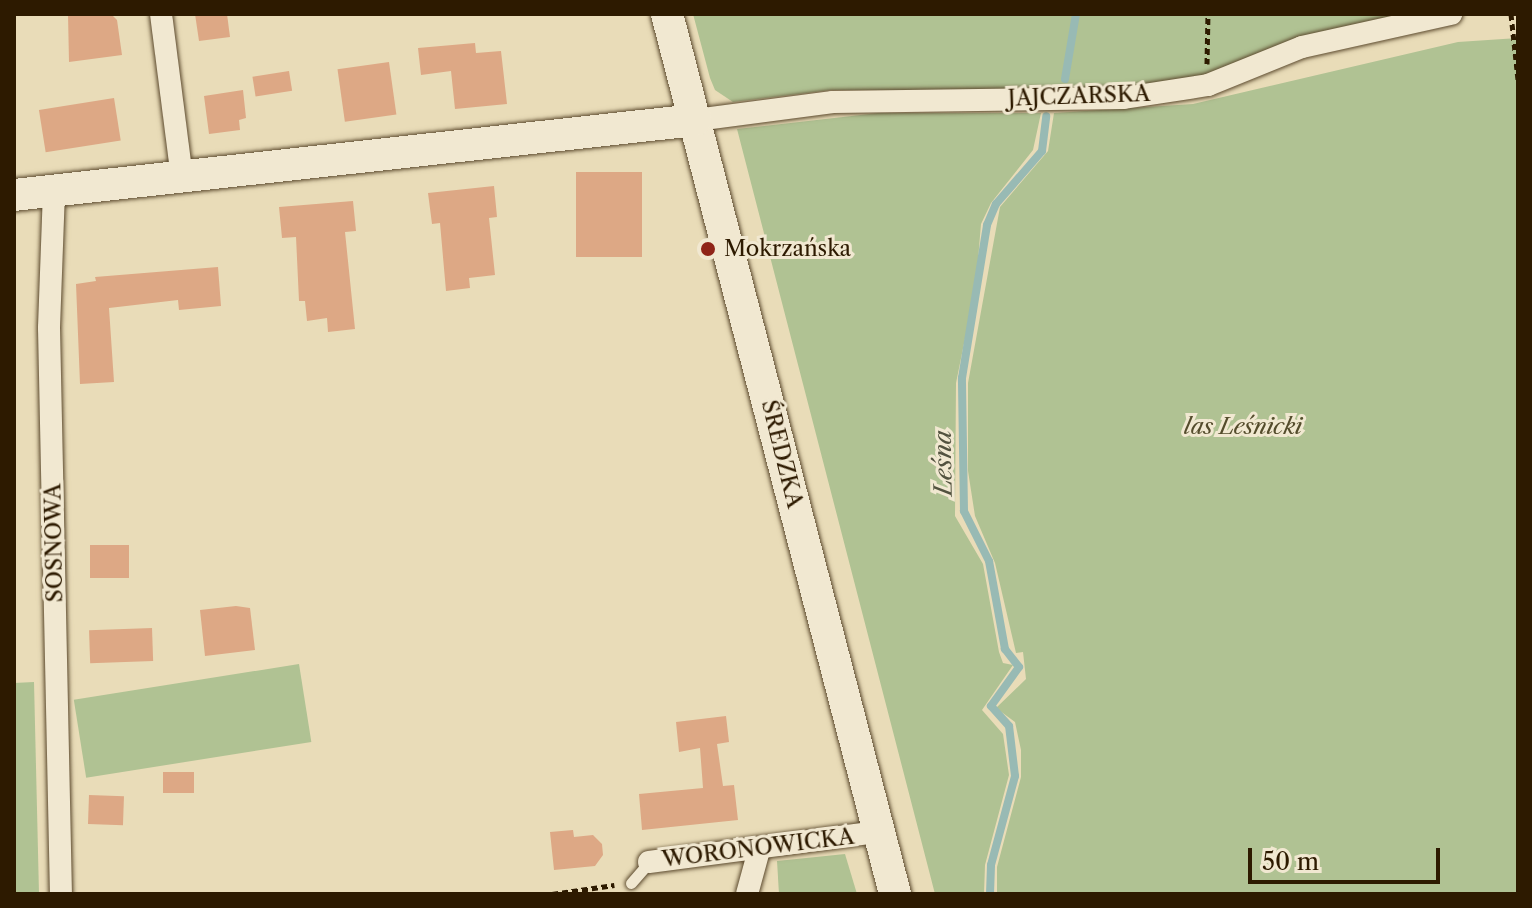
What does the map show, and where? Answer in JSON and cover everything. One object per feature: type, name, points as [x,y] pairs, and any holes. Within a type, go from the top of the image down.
[{"type":"main road","name":"ŚREDZKA","points":[[667,14],[895,894]]},
{"type":"main road","points":[[14,195],[696,120]]},
{"type":"street","points":[[161,14],[182,178]]},
{"type":"street","name":"JAJCZARSKA","points":[[696,120],[833,102],[1124,98],[1208,85],[1302,47],[1451,14]]},
{"type":"street","name":"SOSNOWA","points":[[54,191],[49,328],[61,894]]},
{"type":"street","name":"WORONOWICKA","points":[[649,862],[878,832]]},
{"type":"street","points":[[747,894],[759,850]]},
{"type":"lane","name":"WORONOWICKA","points":[[631,883],[649,862]]},
{"type":"path","points":[[1208,14],[1208,85]]},
{"type":"path","points":[[1511,14],[1518,80]]},
{"type":"path","points":[[552,894],[631,883]]},
{"type":"green space","points":[[693,14],[1407,14],[1202,81],[1122,91],[831,90],[733,102],[715,90]]},
{"type":"green space","name":"las Leśnicki","points":[[1518,38],[1518,894],[997,894],[997,867],[1021,777],[1021,750],[1015,722],[996,708],[1026,679],[1023,652],[1016,653],[995,563],[975,516],[968,471],[968,383],[1000,207],[1048,151],[1054,113],[1193,104],[1458,42]]},
{"type":"green space","points":[[878,113],[1041,113],[1033,150],[991,203],[981,224],[976,284],[956,383],[955,516],[983,564],[999,652],[1003,663],[1013,665],[982,710],[1003,734],[1009,775],[985,865],[984,894],[935,894],[737,129]]},
{"type":"green space","points":[[299,664],[311,742],[86,778],[74,700]]},
{"type":"green space","points":[[34,682],[39,894],[14,894],[14,683]]},
{"type":"green space","points":[[845,854],[857,894],[779,894],[777,861]]},
{"type":"building","points":[[68,14],[111,14],[117,20],[122,55],[69,62]]},
{"type":"building","points":[[195,14],[227,14],[230,37],[199,41]]},
{"type":"building","points":[[475,43],[476,53],[501,51],[507,104],[455,109],[451,71],[421,75],[418,48]]},
{"type":"building","points":[[389,62],[396,114],[345,122],[338,69]]},
{"type":"building","points":[[289,71],[292,91],[256,97],[252,77]]},
{"type":"building","points":[[243,90],[246,118],[239,120],[240,130],[209,134],[204,96]]},
{"type":"building","points":[[114,98],[121,140],[46,152],[39,110]]},
{"type":"building","points":[[576,172],[642,172],[642,257],[576,257]]},
{"type":"building","points":[[494,186],[497,217],[489,218],[495,275],[469,278],[470,288],[446,291],[440,223],[432,224],[428,193]]},
{"type":"building","points":[[353,201],[356,231],[345,232],[355,329],[328,332],[327,318],[307,321],[305,301],[299,301],[296,237],[282,238],[279,207]]},
{"type":"building","points":[[218,267],[221,306],[179,310],[178,300],[109,308],[114,382],[80,384],[76,284],[96,281],[95,277]]},
{"type":"building","points":[[90,545],[129,545],[129,578],[90,578]]},
{"type":"building","points":[[236,606],[250,608],[255,650],[205,656],[200,610]]},
{"type":"building","points":[[152,628],[153,661],[90,663],[89,630]]},
{"type":"building","points":[[726,716],[729,742],[717,744],[723,786],[734,785],[738,820],[642,830],[639,794],[703,788],[700,748],[679,752],[676,722]]},
{"type":"building","points":[[163,772],[194,772],[194,793],[163,793]]},
{"type":"building","points":[[89,795],[124,796],[123,825],[88,824]]},
{"type":"building","points":[[573,830],[574,837],[593,835],[602,844],[603,855],[595,866],[554,870],[550,832]]},
{"type":"waterway","name":"Leśna","points":[[1065,79],[1076,14]]},
{"type":"waterway","name":"Leśna","points":[[990,894],[991,865],[1015,776],[1009,726],[991,706],[1019,667],[1005,649],[989,561],[964,511],[962,378],[987,225],[996,204],[1042,151],[1046,116]]},
{"type":"place","name":"Mokrzańska","points":[[708,249]]}]
